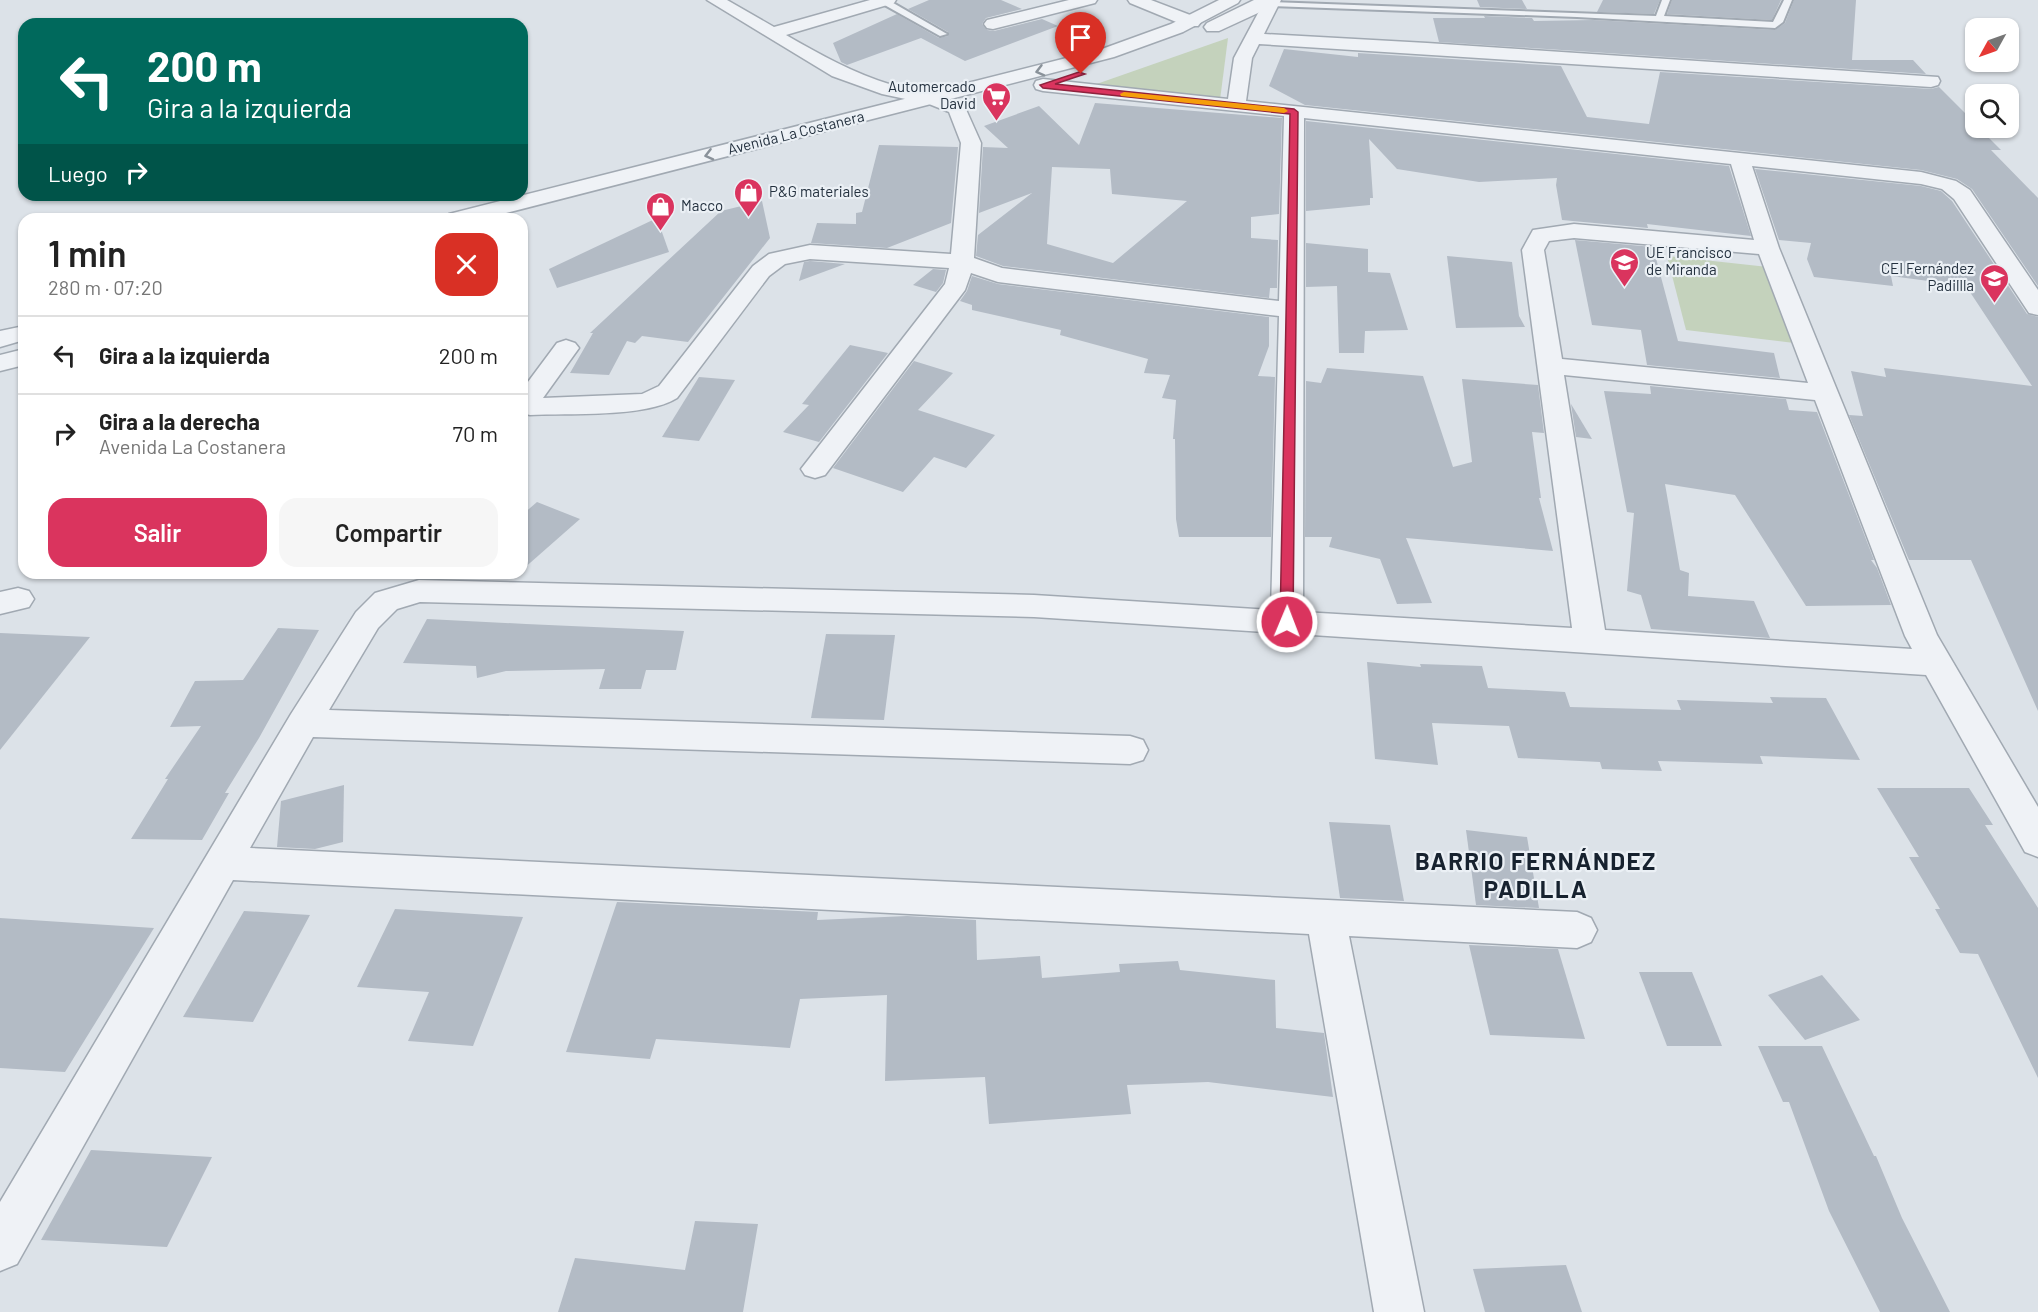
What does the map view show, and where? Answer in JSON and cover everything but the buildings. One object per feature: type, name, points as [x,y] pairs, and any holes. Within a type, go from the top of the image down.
[{"type":"street","points":[[715,0],[838,72],[889,90],[934,99],[957,109],[971,144],[962,262],[957,285],[815,469]]},
{"type":"street","points":[[993,24],[1089,0]]},
{"type":"street","points":[[1136,0],[1191,22]]},
{"type":"street","name":"Avenida La Costanera","points":[[481,213],[1108,53],[1191,22],[1232,0]]},
{"type":"street","points":[[773,33],[886,1]]},
{"type":"street","points":[[1236,106],[1244,58],[1270,1]]},
{"type":"street","name":"Avenida La Costanera","points":[[556,213],[1043,85],[1158,50],[1270,1]]},
{"type":"street","points":[[1254,39],[1931,81]]},
{"type":"street","points":[[816,60],[972,88]]},
{"type":"street","points":[[1043,85],[1921,178],[1949,185],[1962,195],[2038,308]]},
{"type":"street","points":[[1287,622],[1294,112]]},
{"type":"street","points":[[1739,159],[1768,248],[1921,636],[2038,841]]},
{"type":"street","points":[[1590,641],[1533,250],[1541,235],[1574,231],[1768,248]]},
{"type":"street","points":[[566,348],[528,400],[530,407],[630,403],[657,399],[668,392],[761,271],[777,259],[810,252],[962,262],[998,275],[1292,310]]},
{"type":"street","points":[[0,339],[18,334]]},
{"type":"street","points":[[0,363],[18,358]]},
{"type":"street","points":[[1550,366],[1825,393]]},
{"type":"street","points":[[0,1247],[303,723],[367,620],[386,601],[419,591],[1034,606],[1936,663]]},
{"type":"street","points":[[303,723],[1130,750]]},
{"type":"street","points":[[222,863],[1577,930]]},
{"type":"street","points":[[1326,918],[1399,1312]]},
{"type":"lane","points":[[1659,19],[1666,0]]},
{"type":"lane","points":[[1270,1],[1579,10],[1659,19],[1775,25],[1779,22],[1788,0]]},
{"type":"lane","points":[[886,1],[943,34]]},
{"type":"green space","points":[[1228,38],[1220,100],[1088,87]]},
{"type":"green space","points":[[1667,256],[1768,267],[1794,343],[1686,330]]},
{"type":"slow traffic","points":[[1124,94],[1284,111]]},
{"type":"place","name":"Automercado David","points":[[997,122]]},
{"type":"place","name":"P&G materiales","points":[[748,218]]},
{"type":"place","name":"Macco","points":[[660,232]]},
{"type":"place","name":"UE Francisco de Miranda","points":[[1625,288]]},
{"type":"place","name":"CEI Fernández Padillla","points":[[1995,304]]},
{"type":"district","name":"BARRIO FERNÁNDEZ PADILLA","points":[[1536,876]]},
{"type":"route","points":[[1081,74],[1043,85],[1294,112],[1287,622]]}]
